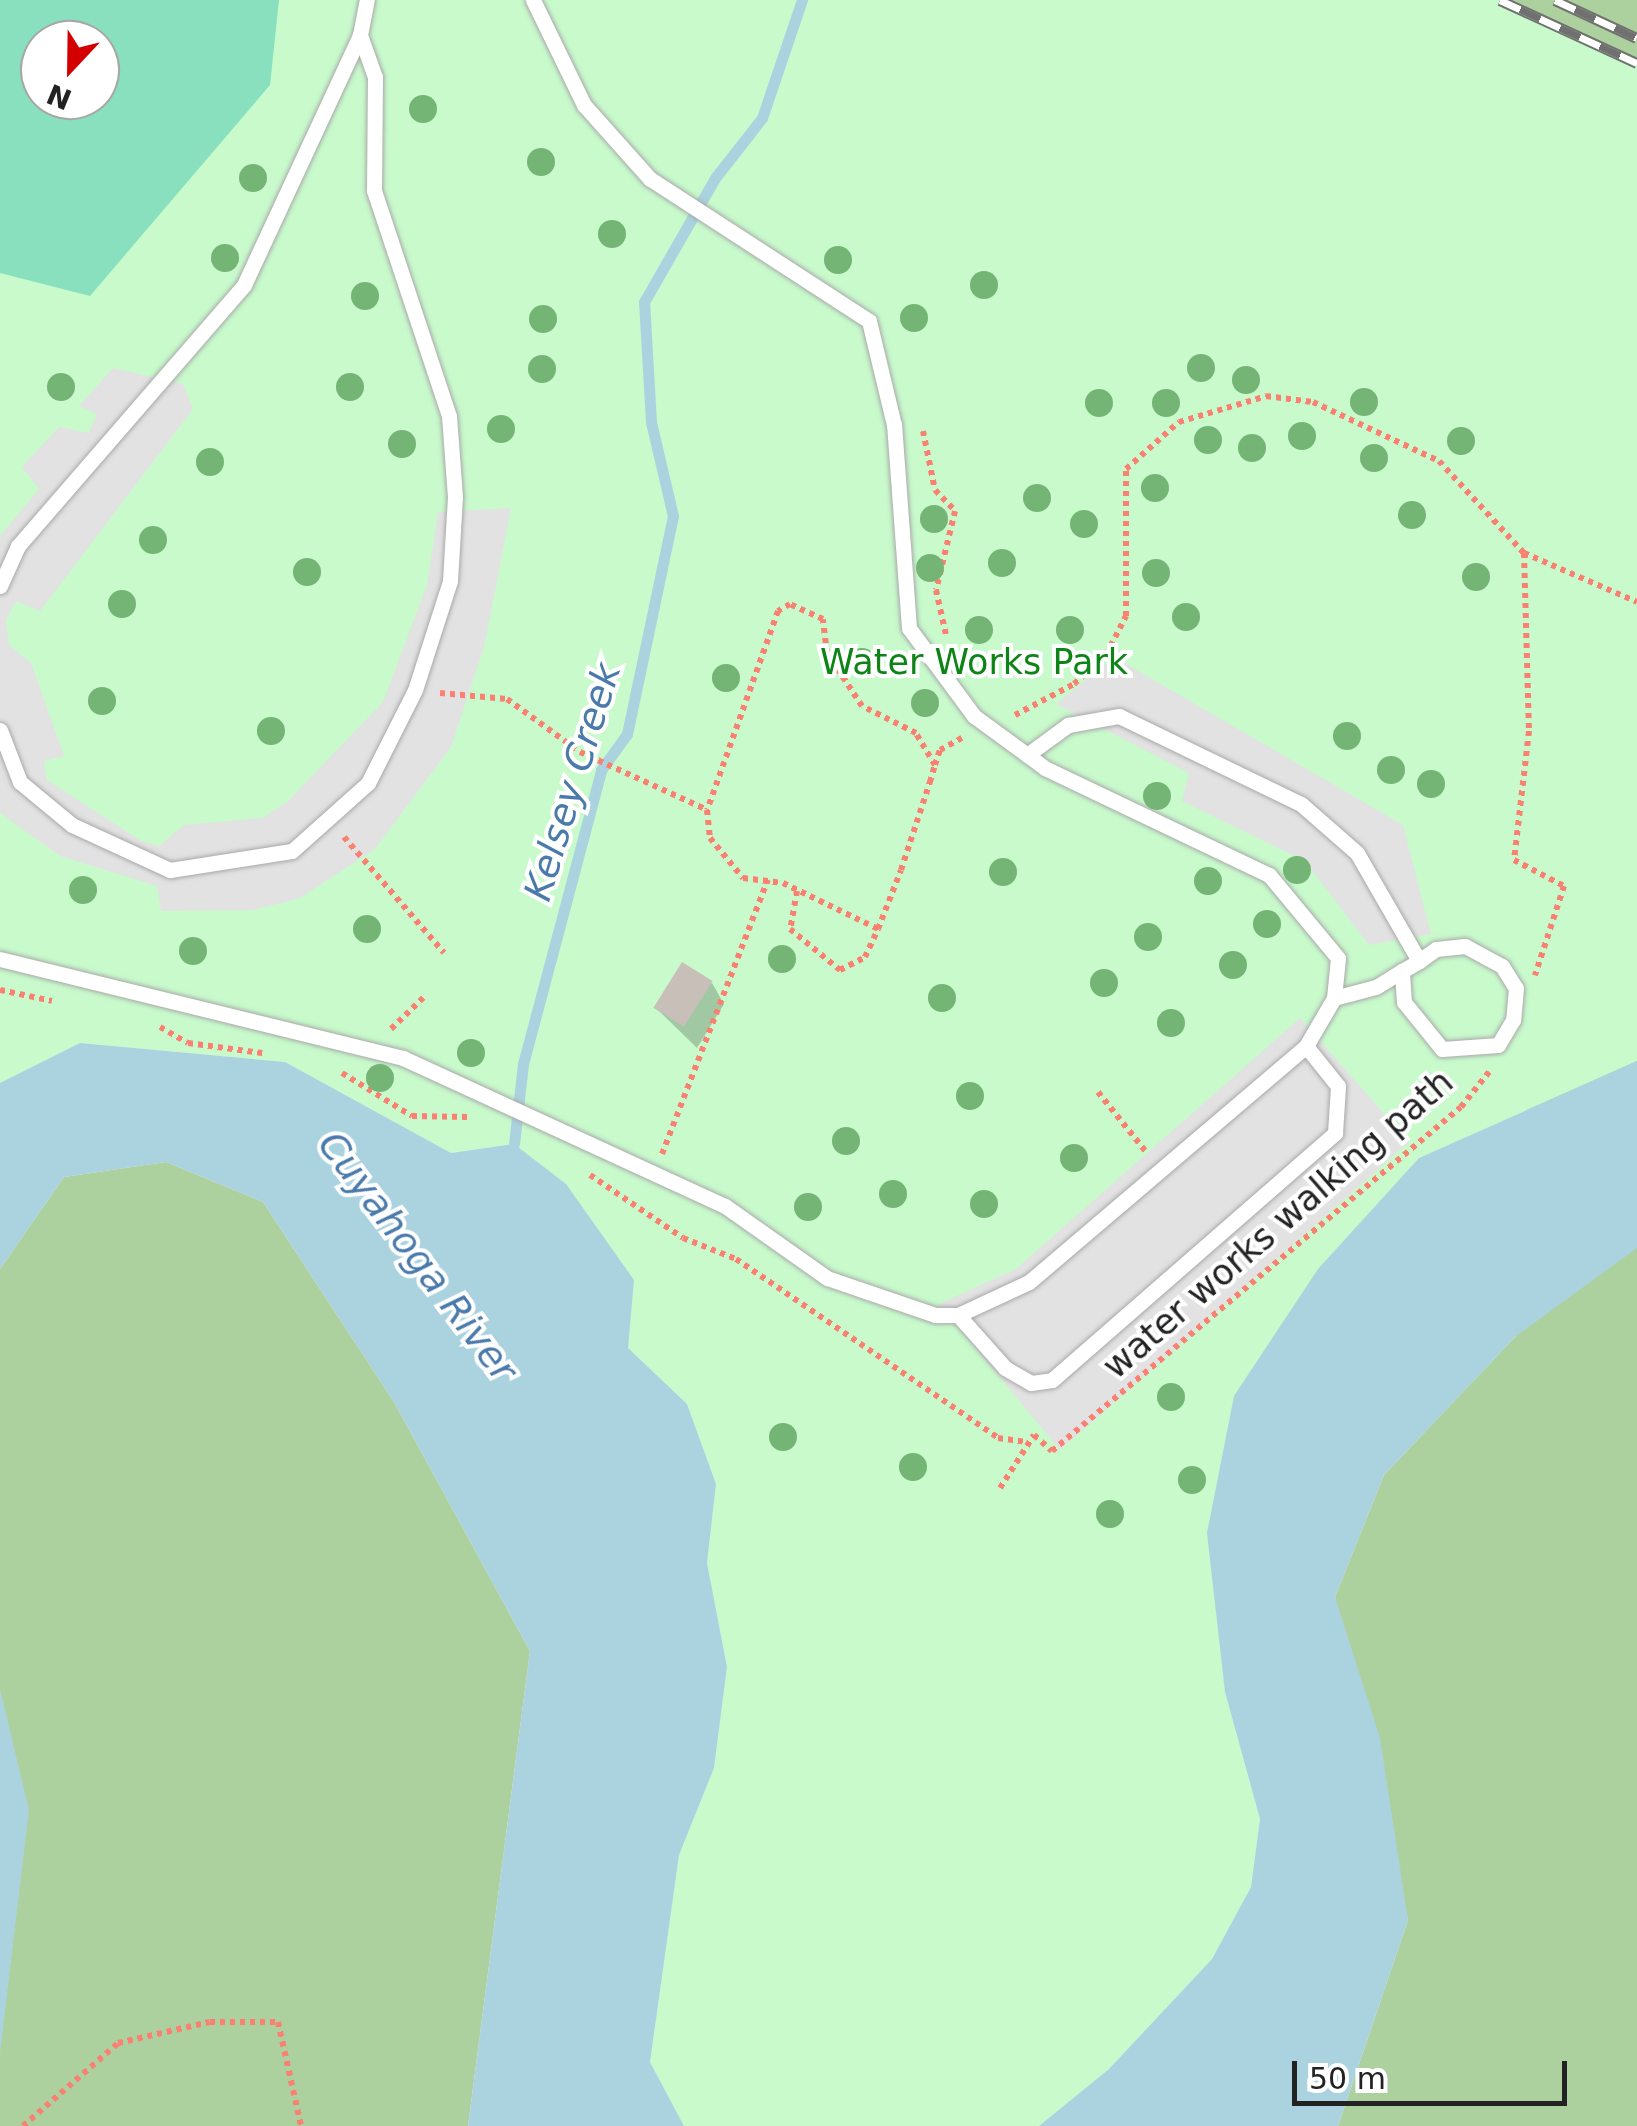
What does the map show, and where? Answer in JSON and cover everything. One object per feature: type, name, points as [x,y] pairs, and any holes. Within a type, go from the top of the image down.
[{"type":"lane","points":[[0,586],[18,546],[244,285],[360,35],[366,0]]},
{"type":"lane","points":[[533,0],[584,105],[673,194],[870,321],[894,425],[909,628],[990,727],[1027,754],[1268,874],[1338,958],[1334,998],[1306,1046],[1030,1282],[958,1315]]},
{"type":"lane","points":[[0,730],[20,782],[72,825],[170,870],[292,850],[368,784],[415,690],[450,581],[449,416],[374,191],[375,77],[360,35]]},
{"type":"lane","points":[[1027,754],[1068,725],[1119,716],[1301,804],[1357,853],[1419,961]]},
{"type":"lane","points":[[1334,998],[1419,961],[1466,946],[1502,966],[1516,988],[1498,1044],[1442,1049],[1404,1002],[1402,970]]},
{"type":"lane","points":[[0,959],[380,1053],[504,1102],[725,1206],[827,1278],[958,1315],[1005,1368],[1031,1383],[1052,1380],[1335,1133],[1338,1086],[1306,1046]]},
{"type":"path","points":[[798,891],[790,929],[840,970],[865,957],[878,930],[940,750],[1074,684],[1106,654],[1126,616],[1126,469],[1178,422],[1219,406],[1266,396],[1313,402],[1390,438],[1439,461],[1524,553],[1637,602]]},
{"type":"path","points":[[1524,553],[1529,731],[1514,860],[1564,886],[1528,998]]},
{"type":"path","points":[[878,930],[798,891],[768,880],[742,878],[724,861],[707,810],[778,610],[790,604],[823,619],[827,653],[862,706],[916,733],[935,766]]},
{"type":"path","points":[[415,690],[507,699],[580,752],[707,810]]},
{"type":"path","points":[[329,818],[444,953]]},
{"type":"path","points":[[657,1170],[768,880]]},
{"type":"path","points":[[0,990],[70,1002]]},
{"type":"path","points":[[380,1053],[399,1017],[423,998]]},
{"type":"path","points":[[142,1016],[188,1043],[271,1054]]},
{"type":"path","name":"water works walking path","points":[[1029,1442],[1034,1435],[1052,1451],[1461,1107],[1495,1062]]},
{"type":"path","points":[[326,1068],[412,1116],[482,1118]]},
{"type":"path","points":[[1098,1092],[1160,1170]]},
{"type":"path","points":[[578,1167],[683,1238],[736,1259],[998,1438],[1029,1442],[1000,1488]]},
{"type":"path","points":[[23,2126],[118,2043],[227,2022],[278,2022],[301,2126]]},
{"type":"green space","name":"Water Works Park","points":[[0,0],[1500,0],[1637,63],[1637,1061],[1419,1158],[1225,1692],[1260,1819],[1251,1887],[1212,1959],[1109,2069],[1039,2126],[684,2126],[650,2062],[679,1855],[714,1768],[727,1667],[707,1563],[716,1484],[687,1404],[627,1348],[633,1280],[514,1144],[451,1153],[285,1062],[80,1043],[0,1083]]},
{"type":"green space","points":[[0,0],[279,0],[270,85],[90,296],[0,273]]},
{"type":"green space","points":[[1501,0],[1637,0],[1637,69]]},
{"type":"green space","points":[[1637,579],[1637,2126],[1338,2126],[1408,1920],[1335,1597],[1384,1475],[1516,1336],[1526,1110]]},
{"type":"green space","points":[[166,1162],[263,1202],[394,1402],[530,1651],[468,2126],[0,2126],[0,1269],[64,1177]]},
{"type":"shaded area","points":[[113,368],[183,384],[193,409],[40,611],[16,601],[6,620],[9,645],[31,663],[64,756],[44,761],[47,780],[141,841],[159,846],[184,825],[262,818],[287,802],[383,702],[427,585],[438,512],[511,508],[484,647],[451,747],[375,849],[300,898],[254,910],[161,911],[157,886],[60,856],[0,813],[0,536],[39,489],[22,467],[59,427],[89,433],[97,414],[79,406]]},
{"type":"shaded area","points":[[1114,657],[1403,825],[1431,934],[1369,945],[1305,861],[1182,801],[1189,773],[1056,704]]},
{"type":"shaded area","points":[[1300,1018],[1409,1142],[1060,1450],[939,1304],[1016,1269]]},
{"type":"water","name":"Cuyahoga River","points":[[80,1043],[285,1062],[451,1153],[514,1144],[566,1184],[634,1280],[628,1348],[687,1404],[716,1484],[707,1563],[727,1667],[714,1768],[679,1855],[650,2062],[684,2126],[468,2126],[530,1651],[394,1402],[263,1202],[166,1162],[64,1177],[0,1269],[0,1083]]},
{"type":"water","points":[[1637,1061],[1637,1248],[1516,1336],[1384,1475],[1335,1597],[1380,1738],[1408,1920],[1338,2126],[1039,2126],[1109,2069],[1212,1959],[1251,1887],[1260,1819],[1225,1692],[1207,1533],[1234,1396],[1318,1269],[1419,1158]]},
{"type":"water","points":[[0,1689],[29,1810],[0,2053]]},
{"type":"building","points":[[682,962],[713,981],[684,1027],[653,1008]]},
{"type":"waterway","name":"Kelsey Creek","points":[[514,1144],[523,1064],[601,770],[627,734],[673,516],[651,422],[644,302],[715,178],[762,118],[802,0]]},
{"type":"railway","points":[[1500,0],[1637,63]]},
{"type":"railway","points":[[1555,0],[1637,38]]}]
